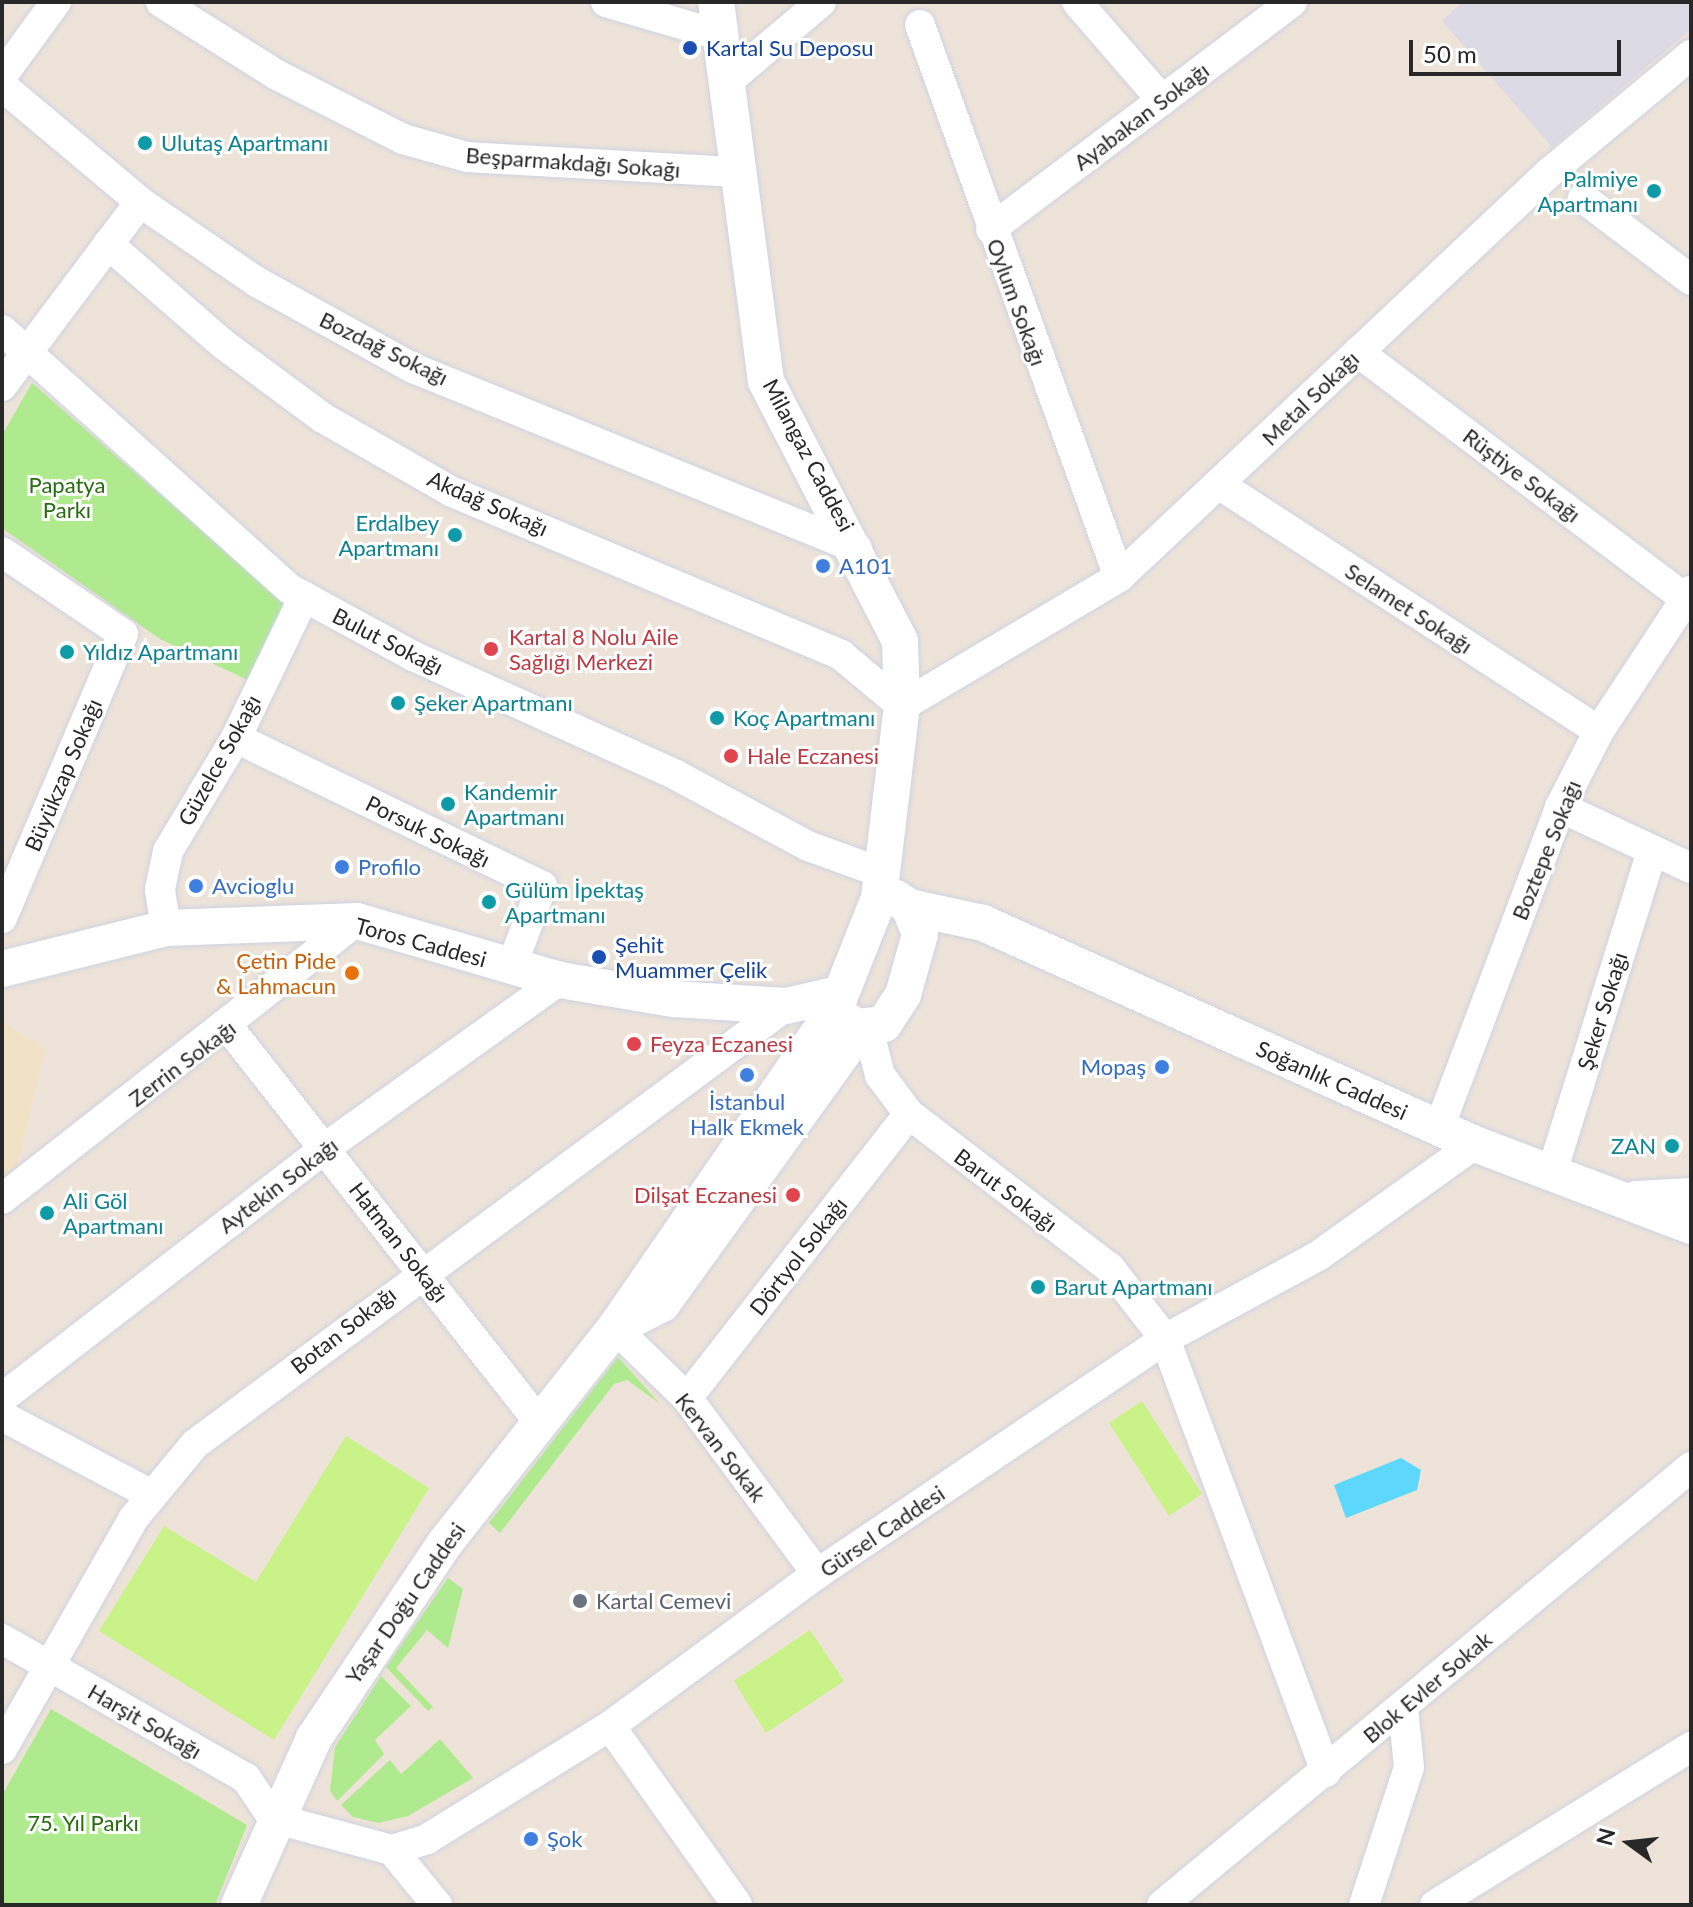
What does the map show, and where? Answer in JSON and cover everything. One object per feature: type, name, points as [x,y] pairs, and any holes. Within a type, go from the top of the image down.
[{"type":"street","points":[[2,76],[56,2]]},
{"type":"street","name":"Beşparmakdağı Sokağı","points":[[161,2],[277,75],[403,139],[467,157],[736,172]]},
{"type":"street","points":[[606,2],[719,19]]},
{"type":"street","points":[[728,81],[821,2]]},
{"type":"street","points":[[1077,2],[1162,100]]},
{"type":"street","name":"Ayabakan Sokağı","points":[[991,229],[1292,2]]},
{"type":"street","name":"Milangaz Caddesi","points":[[719,19],[736,172],[766,381],[857,548],[900,641],[902,706],[897,903]]},
{"type":"street","name":"Oylum Sokağı","points":[[920,25],[1119,577]]},
{"type":"street","name":"Metal Sokağı","points":[[902,706],[1119,577],[1550,172],[1691,55]]},
{"type":"street","name":"Bozdağ Sokağı","points":[[2,86],[140,202],[257,282],[413,368],[857,548]]},
{"type":"street","points":[[1583,198],[1691,280]]},
{"type":"street","points":[[2,386],[140,202]]},
{"type":"street","name":"Akdağ Sokağı","points":[[108,244],[223,344],[323,418],[452,492],[841,655],[902,706]]},
{"type":"street","name":"Bulut Sokağı","points":[[2,330],[185,501],[304,597],[808,846],[897,903]]},
{"type":"street","name":"Rüştiye Sokağı","points":[[1358,352],[1688,595]]},
{"type":"street","name":"Selamet Sokağı","points":[[1220,485],[1599,731]]},
{"type":"street","name":"Büyükzap Sokağı","points":[[2,552],[123,634],[2,918]]},
{"type":"street","name":"Boztepe Sokağı","points":[[1439,1128],[1560,807],[1599,731],[1688,595]]},
{"type":"street","name":"Güzelce Sokağı","points":[[166,928],[160,889],[168,851],[236,738],[304,597]]},
{"type":"street","name":"Porsuk Sokağı","points":[[236,738],[542,886],[511,967]]},
{"type":"street","points":[[1560,807],[1691,868]]},
{"type":"street","name":"Şeker Sokağı","points":[[1552,1172],[1652,850]]},
{"type":"street","points":[[897,903],[903,995],[884,1024],[851,1015],[897,903]]},
{"type":"street","name":"Soğanlık Caddesi","points":[[897,903],[983,923],[1475,1144],[1626,1200],[1691,1196]]},
{"type":"street","name":"Toros Caddesi","points":[[2,969],[166,928],[357,921],[560,980],[851,1015]]},
{"type":"street","name":"Zerrin Sokağı","points":[[2,1199],[229,1028],[357,921]]},
{"type":"street","name":"Aytekin Sokağı","points":[[2,1398],[325,1148],[560,980]]},
{"type":"street","name":"Botan Sokağı","points":[[2,1749],[150,1494],[195,1444],[421,1270],[786,1006]]},
{"type":"street","name":"Barut Sokağı","points":[[851,1015],[880,1075],[909,1114],[1110,1268],[1165,1339],[1326,1772]]},
{"type":"street","name":"Yaşar Doğu Caddesi","points":[[239,1905],[273,1818],[314,1738],[538,1421],[615,1328],[851,1015]]},
{"type":"street","name":"Hatman Sokağı","points":[[229,1028],[538,1421]]},
{"type":"street","name":"Dörtyol Sokağı","points":[[687,1398],[909,1114]]},
{"type":"street","name":"Gürsel Caddesi","points":[[392,1850],[427,1839],[610,1726],[817,1574],[1165,1339],[1318,1256],[1475,1144]]},
{"type":"street","points":[[1626,1200],[1691,1226]]},
{"type":"street","name":"Kervan Sokak","points":[[615,1328],[687,1398],[817,1574]]},
{"type":"street","points":[[2,1416],[150,1494]]},
{"type":"street","name":"Blok Evler Sokak","points":[[1162,1905],[1691,1467]]},
{"type":"street","name":"Harşit Sokağı","points":[[2,1639],[246,1778],[273,1818]]},
{"type":"street","points":[[1364,1905],[1409,1767],[1403,1708]]},
{"type":"street","points":[[610,1726],[737,1905]]},
{"type":"street","points":[[1435,1905],[1691,1747]]},
{"type":"street","points":[[273,1818],[392,1850],[437,1905]]},
{"type":"shaded area","points":[[1462,2],[1691,2],[1691,29],[1552,147],[1442,21]]},
{"type":"shaded area","points":[[2,1022],[45,1049],[17,1166],[2,1179]]},
{"type":"green space","name":"Papatya Parkı","points":[[32,383],[285,603],[248,680],[160,639],[2,528],[2,435]]},
{"type":"green space","points":[[618,1357],[659,1403],[627,1380],[614,1384],[500,1533],[489,1523]]},
{"type":"green space","points":[[1142,1401],[1202,1494],[1169,1516],[1109,1423]]},
{"type":"green space","points":[[346,1436],[429,1488],[274,1740],[99,1631],[164,1526],[256,1582]]},
{"type":"green space","points":[[448,1578],[463,1589],[448,1648],[427,1630],[396,1668],[433,1707],[428,1711],[386,1667]]},
{"type":"green space","points":[[810,1630],[844,1681],[766,1733],[734,1681]]},
{"type":"green space","points":[[381,1676],[411,1706],[375,1740],[384,1754],[337,1801],[330,1791],[335,1747]]},
{"type":"green space","name":"75. Yıl Parkı","points":[[51,1709],[247,1825],[215,1905],[2,1905],[2,1795]]},
{"type":"green space","points":[[440,1739],[473,1778],[408,1816],[378,1823],[353,1817],[341,1805],[390,1760],[401,1774]]},
{"type":"water","points":[[1401,1458],[1421,1470],[1417,1490],[1346,1518],[1334,1485]]},
{"type":"place","name":"Kartal Su Deposu","points":[[690,48]]},
{"type":"place","name":"Ulutaş Apartmanı","points":[[145,143]]},
{"type":"place","name":"Palmiye Apartmanı","points":[[1654,191]]},
{"type":"place","name":"Erdalbey Apartmanı","points":[[455,535]]},
{"type":"place","name":"A101","points":[[823,566]]},
{"type":"place","name":"Kartal 8 Nolu Aile Sağlığı Merkezi","points":[[491,649]]},
{"type":"place","name":"Yıldız Apartmanı","points":[[67,652]]},
{"type":"place","name":"Şeker Apartmanı","points":[[398,703]]},
{"type":"place","name":"Koç Apartmanı","points":[[717,718]]},
{"type":"place","name":"Hale Eczanesi","points":[[731,756]]},
{"type":"place","name":"Kandemir Apartmanı","points":[[448,804]]},
{"type":"place","name":"Profilo","points":[[342,867]]},
{"type":"place","name":"Avcioglu","points":[[196,886]]},
{"type":"place","name":"Gülüm İpektaş Apartmanı","points":[[489,902]]},
{"type":"place","name":"Şehit Muammer Çelik","points":[[599,957]]},
{"type":"place","name":"Çetin Pide & Lahmacun","points":[[352,973]]},
{"type":"place","name":"Feyza Eczanesi","points":[[634,1044]]},
{"type":"place","name":"Mopaş","points":[[1162,1067]]},
{"type":"place","name":"İstanbul Halk Ekmek","points":[[747,1075]]},
{"type":"place","name":"ZAN","points":[[1672,1146]]},
{"type":"place","name":"Dilşat Eczanesi","points":[[793,1195]]},
{"type":"place","name":"Ali Göl Apartmanı","points":[[47,1213]]},
{"type":"place","name":"Barut Apartmanı","points":[[1038,1287]]},
{"type":"place","name":"Kartal Cemevi","points":[[580,1601]]},
{"type":"place","name":"Şok","points":[[531,1839]]}]
